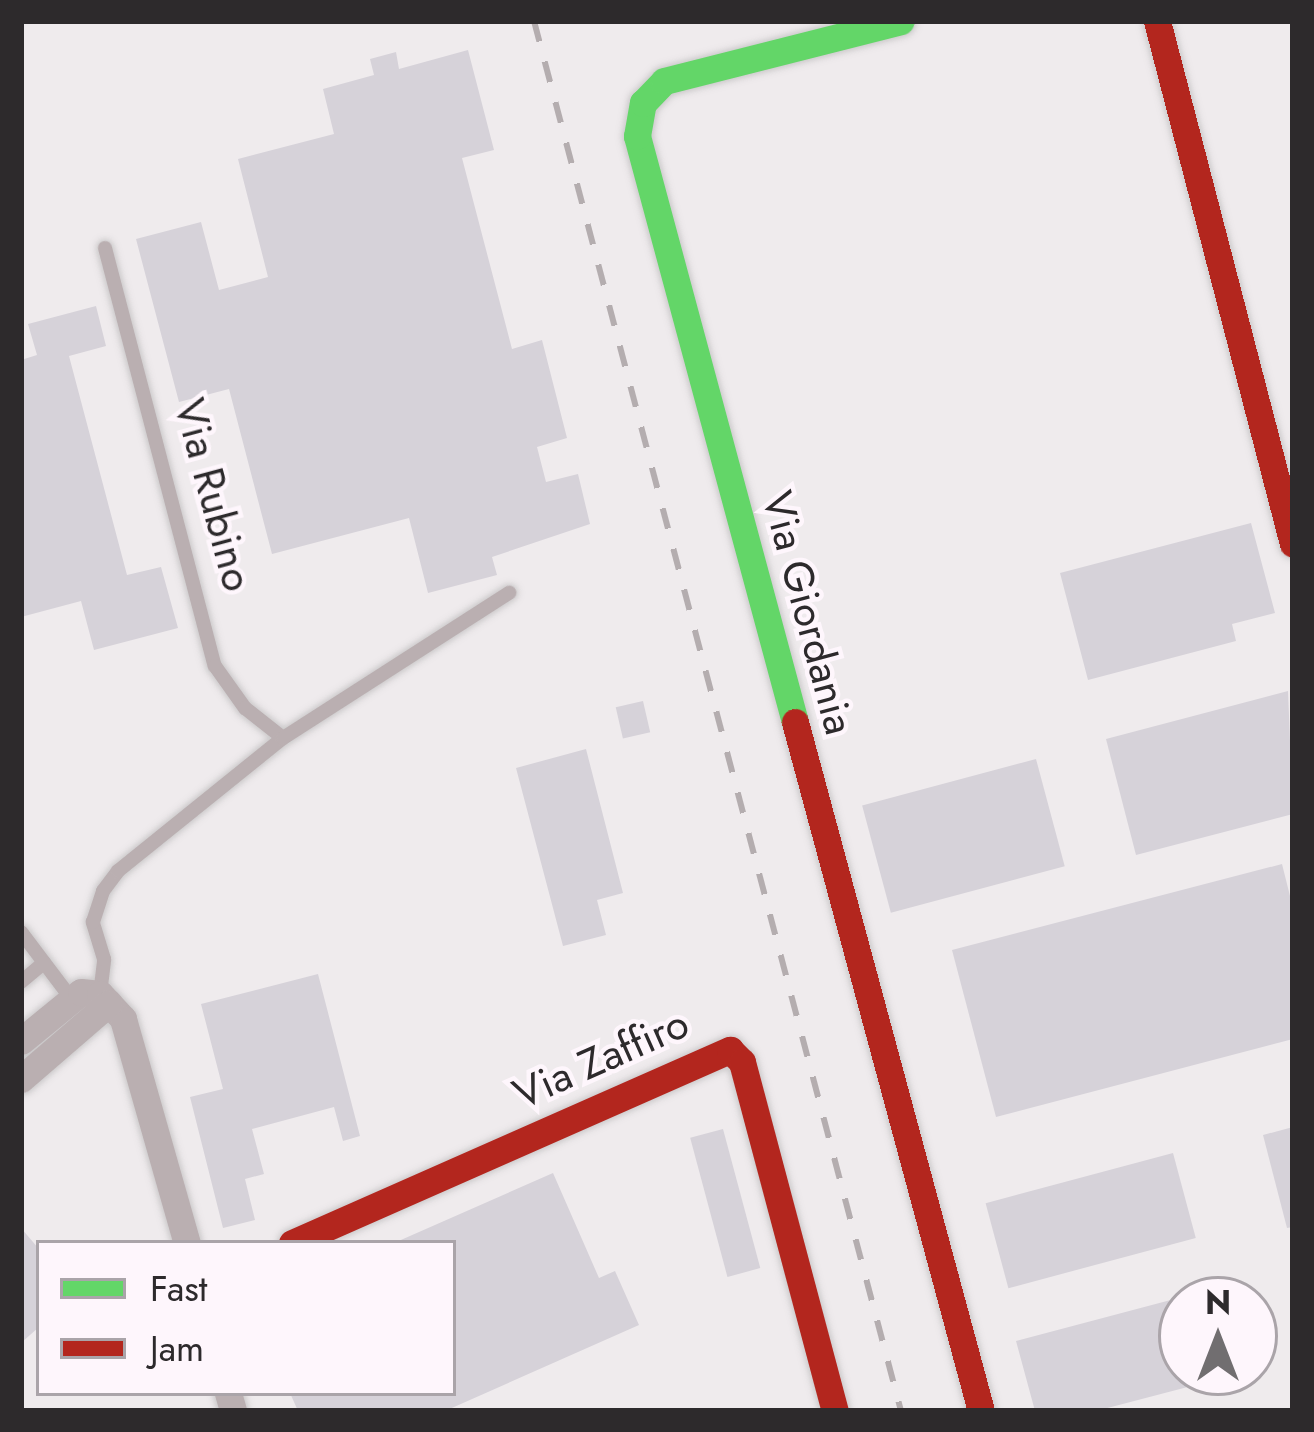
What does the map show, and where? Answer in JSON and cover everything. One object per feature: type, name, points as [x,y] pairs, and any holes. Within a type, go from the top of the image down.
[{"type":"street","name":"Via Giordania","points":[[901,21],[664,80],[643,103],[637,136],[981,1411]]},
{"type":"street","points":[[1157,21],[1293,544]]},
{"type":"street","points":[[21,1041],[71,998],[87,991],[105,998],[130,1033],[187,1240]]},
{"type":"street","points":[[21,1079],[105,998]]},
{"type":"street","name":"Via Zaffiro","points":[[299,1240],[730,1050],[742,1062],[835,1411]]},
{"type":"lane","name":"Via Rubino","points":[[105,248],[214,666],[245,708],[283,738]]},
{"type":"lane","points":[[105,998],[104,959],[93,922],[103,891],[118,871],[283,738],[509,593]]},
{"type":"lane","points":[[21,932],[71,998]]},
{"type":"lane","points":[[21,982],[44,963]]},
{"type":"building","points":[[468,50],[494,150],[462,158],[512,349],[542,340],[567,438],[537,447],[546,482],[578,474],[590,524],[492,557],[497,575],[428,593],[409,518],[272,554],[229,389],[179,402],[136,239],[201,222],[219,290],[268,277],[238,159],[334,134],[323,89],[374,75],[370,59],[396,52],[399,69]]},
{"type":"building","points":[[96,306],[106,346],[69,356],[127,575],[161,567],[178,628],[94,650],[81,601],[21,617],[21,360],[37,355],[28,324]]},
{"type":"building","points":[[1251,523],[1275,613],[1232,624],[1236,641],[1088,680],[1060,573]]},
{"type":"building","points":[[1288,691],[1293,814],[1136,855],[1106,739]]},
{"type":"building","points":[[643,701],[650,732],[623,738],[616,707]]},
{"type":"building","points":[[586,749],[623,893],[597,900],[606,935],[563,946],[516,768]]},
{"type":"building","points":[[1036,759],[1065,866],[891,913],[862,806]]},
{"type":"building","points":[[1282,864],[1293,908],[1293,1039],[996,1117],[952,950]]},
{"type":"building","points":[[318,974],[360,1136],[343,1141],[334,1107],[252,1129],[264,1174],[245,1179],[255,1220],[223,1228],[190,1097],[223,1089],[201,1004]]},
{"type":"building","points":[[1293,1127],[1293,1227],[1287,1228],[1263,1135]]},
{"type":"building","points":[[723,1129],[760,1268],[727,1277],[690,1138]]},
{"type":"building","points":[[1173,1153],[1196,1238],[1008,1288],[986,1203]]},
{"type":"building","points":[[553,1173],[599,1278],[615,1271],[639,1325],[445,1411],[298,1411],[291,1396],[456,1396],[456,1240],[401,1240]]},
{"type":"building","points":[[21,1228],[36,1246],[36,1330],[21,1343]]},
{"type":"building","points":[[1158,1303],[1158,1395],[1096,1411],[1035,1411],[1016,1341]]},
{"type":"railway","points":[[534,21],[901,1411]]},
{"type":"traffic: fast","points":[[795,722],[637,136],[643,103],[664,81],[901,21]]},
{"type":"traffic: jam","points":[[1157,21],[1293,544]]},
{"type":"traffic: jam","points":[[795,722],[981,1411]]},
{"type":"traffic: jam","points":[[299,1240],[730,1050],[742,1062],[835,1411]]}]
